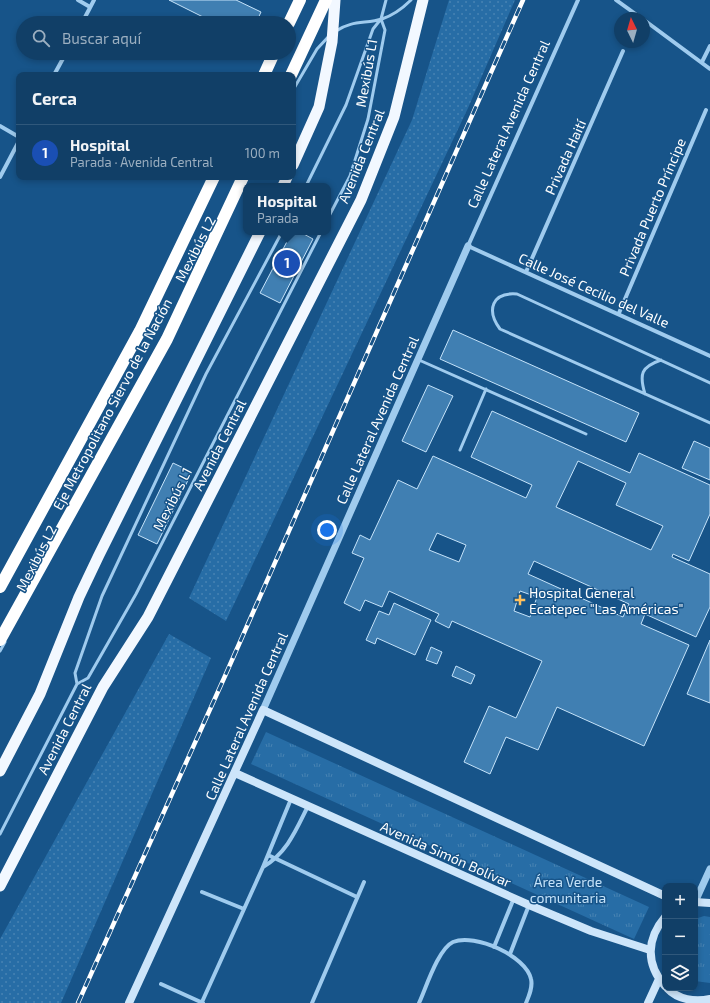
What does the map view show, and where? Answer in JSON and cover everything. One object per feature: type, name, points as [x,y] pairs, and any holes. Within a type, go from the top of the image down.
[{"type":"highway","points":[[292,16],[300,0]]},
{"type":"highway","points":[[291,72],[326,0]]},
{"type":"highway","points":[[296,158],[318,106],[332,33],[335,0]]},
{"type":"highway","name":"Avenida Central","points":[[0,886],[103,687],[148,617],[361,200],[394,116],[423,0]]},
{"type":"highway","points":[[265,72],[271,60]]},
{"type":"highway","name":"Eje Metropolitano Siervo de la Nación","points":[[0,588],[140,331],[213,180]]},
{"type":"highway","name":"Eje Metropolitano Siervo de la Nación","points":[[4,639],[167,339],[243,180]]},
{"type":"highway","points":[[0,771],[40,694],[99,555],[259,235]]},
{"type":"main road","name":"Calle Lateral Avenida Central","points":[[129,1003],[263,710]]},
{"type":"main road","points":[[263,710],[662,895]]},
{"type":"main road","name":"Avenida Simón Bolívar","points":[[235,774],[528,905],[591,931],[650,950]]},
{"type":"main road","points":[[698,902],[710,903]]},
{"type":"main road","points":[[662,982],[652,966],[650,950],[656,928],[663,919]]},
{"type":"main road","points":[[648,1003],[659,979]]},
{"type":"main road","points":[[672,991],[684,999],[700,1001],[710,999]]},
{"type":"street","points":[[78,0],[90,7]]},
{"type":"street","points":[[86,16],[94,0]]},
{"type":"street","name":"Calle Lateral Avenida Central","points":[[263,710],[417,359],[578,0]]},
{"type":"street","points":[[616,0],[633,12]]},
{"type":"street","points":[[650,24],[710,69]]},
{"type":"street","points":[[702,62],[710,46]]},
{"type":"street","name":"Privada Haití","points":[[526,272],[623,51]]},
{"type":"street","points":[[56,72],[62,60]]},
{"type":"street","name":"Privada Puerto Príncipe","points":[[619,313],[706,110]]},
{"type":"street","points":[[0,126],[16,135]]},
{"type":"street","points":[[0,177],[16,147]]},
{"type":"street","name":"Calle José Cecilio del Valle","points":[[468,246],[709,355]]},
{"type":"street","points":[[709,355],[710,349]]},
{"type":"street","points":[[161,984],[203,1003],[292,799]]},
{"type":"street","points":[[263,867],[276,859],[292,837],[308,806]]},
{"type":"street","points":[[268,855],[357,897]]},
{"type":"street","points":[[698,895],[710,869]]},
{"type":"street","points":[[312,1003],[364,882]]},
{"type":"street","points":[[202,892],[244,909]]},
{"type":"street","points":[[494,947],[514,898]]},
{"type":"street","points":[[510,954],[528,905]]},
{"type":"street","points":[[419,1003],[442,952],[453,942],[471,940],[510,954],[525,966],[532,980],[530,994],[526,1003]]},
{"type":"lane","name":"Mexibús L1","points":[[307,183],[346,105],[373,28],[381,19],[386,0]]},
{"type":"lane","points":[[296,85],[317,49],[332,33],[342,27],[358,21],[381,19],[400,11],[411,0]]},
{"type":"lane","name":"Mexibús L1","points":[[331,212],[350,176],[368,119],[385,30],[381,19]]},
{"type":"lane","name":"Mexibús L2","points":[[168,326],[242,180]]},
{"type":"lane","name":"Mexibús L1","points":[[77,684],[75,673],[102,596],[206,374],[280,235]]},
{"type":"lane","name":"Mexibús L1","points":[[0,834],[77,684],[88,678],[136,594],[319,235]]},
{"type":"lane","points":[[710,383],[517,294],[507,293],[499,297],[494,303],[491,313],[493,320],[500,329],[710,423]]},
{"type":"lane","name":"Mexibús L2","points":[[11,630],[157,347]]},
{"type":"lane","points":[[417,359],[586,434]]},
{"type":"lane","points":[[645,394],[642,383],[643,372],[648,365],[661,360]]},
{"type":"lane","points":[[460,450],[486,389]]},
{"type":"lane","points":[[0,651],[4,639]]},
{"type":"green space","points":[[449,0],[515,0],[468,108],[226,621],[189,598],[412,120]]},
{"type":"green space","points":[[169,634],[211,658],[61,1003],[0,1003],[0,939]]},
{"type":"green space","name":"Área Verde comunitaria","points":[[266,732],[649,907],[634,939],[251,764]]},
{"type":"green space","points":[[704,916],[710,917],[710,983],[698,981],[698,918]]},
{"type":"building","points":[[169,0],[236,0],[261,12],[259,16],[201,16]]},
{"type":"building","points":[[290,235],[306,235],[313,239],[280,303],[260,293]]},
{"type":"building","points":[[453,330],[639,413],[626,442],[440,359]]},
{"type":"building","points":[[428,385],[453,396],[426,452],[402,441]]},
{"type":"building","points":[[492,411],[630,473],[639,453],[710,485],[710,514],[689,561],[673,554],[672,557],[710,574],[710,607],[696,637],[645,614],[641,624],[689,645],[644,746],[557,707],[538,750],[506,737],[490,774],[464,762],[489,706],[516,718],[542,661],[452,621],[449,628],[435,621],[439,614],[389,591],[382,607],[365,600],[360,611],[344,603],[364,558],[352,553],[360,535],[370,540],[398,480],[417,489],[433,456],[526,498],[532,485],[471,457]],"holes":[[[578,461],[626,483],[616,505],[663,526],[651,550],[556,507]],[[437,533],[466,545],[459,562],[429,550]],[[534,561],[629,604],[623,617],[528,574]],[[520,591],[537,597],[530,617],[514,611]]]},
{"type":"building","points":[[694,441],[710,448],[710,480],[682,468]]},
{"type":"building","points":[[173,463],[192,472],[157,544],[138,535]]},
{"type":"building","points":[[394,603],[431,620],[415,655],[377,638],[375,644],[366,640],[379,611],[389,615]]},
{"type":"building","points":[[710,640],[710,703],[687,694]]},
{"type":"building","points":[[431,647],[442,652],[437,664],[426,660]]},
{"type":"building","points":[[456,666],[475,675],[471,684],[452,676]]},
{"type":"railway","points":[[78,1003],[225,676],[523,0]]},
{"type":"place","name":"Hospital","points":[[287,263]]},
{"type":"place","name":"Hospital General Ecatepec \"Las Américas\"","points":[[520,600]]}]
